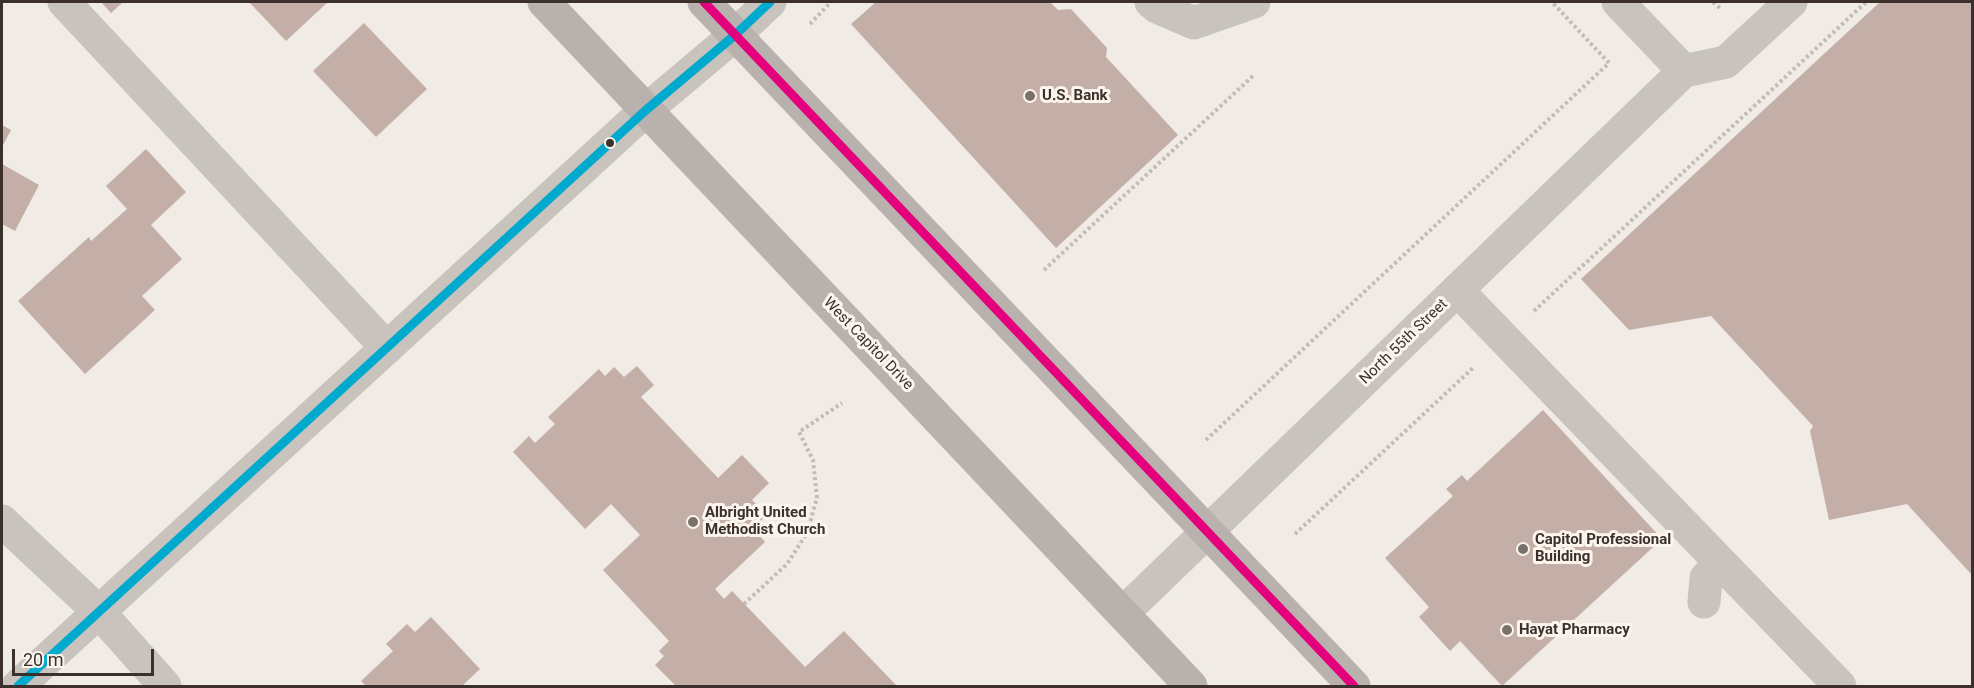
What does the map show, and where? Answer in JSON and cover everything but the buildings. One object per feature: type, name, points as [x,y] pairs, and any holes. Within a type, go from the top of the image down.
[{"type":"main road","name":"West Capitol Drive","points":[[544,2],[1191,687]]},
{"type":"main road","points":[[704,2],[1209,530],[1354,687]]},
{"type":"street","points":[[64,2],[387,348]]},
{"type":"street","points":[[18,687],[646,110],[735,35],[770,2]]},
{"type":"street","points":[[1151,2],[1157,7],[1194,23],[1254,2]]},
{"type":"street","points":[[1629,5],[1684,71],[1726,62],[1791,2]]},
{"type":"street","name":"North 55th Street","points":[[1123,613],[1684,71]]},
{"type":"street","points":[[1457,290],[1840,687]]},
{"type":"street","points":[[2,521],[99,612],[165,687]]},
{"type":"street","points":[[1704,602],[1706,578],[1721,563]]},
{"type":"path","points":[[810,24],[831,2]]},
{"type":"path","points":[[1206,440],[1609,63],[1552,2]]},
{"type":"path","points":[[1294,534],[1866,2]]},
{"type":"path","points":[[1044,270],[1254,75]]},
{"type":"path","points":[[744,604],[787,564],[807,533],[817,498],[813,460],[799,432],[842,403]]},
{"type":"transit line","points":[[704,2],[1354,686]]},
{"type":"transit line","points":[[18,686],[646,110],[735,35],[770,2]]},
{"type":"place","name":"U.S. Bank","points":[[1030,96]]},
{"type":"place","name":"Albright United Methodist Church","points":[[693,522]]},
{"type":"place","name":"Capitol Professional Building","points":[[1523,549]]},
{"type":"place","name":"Hayat Pharmacy","points":[[1507,630]]}]
